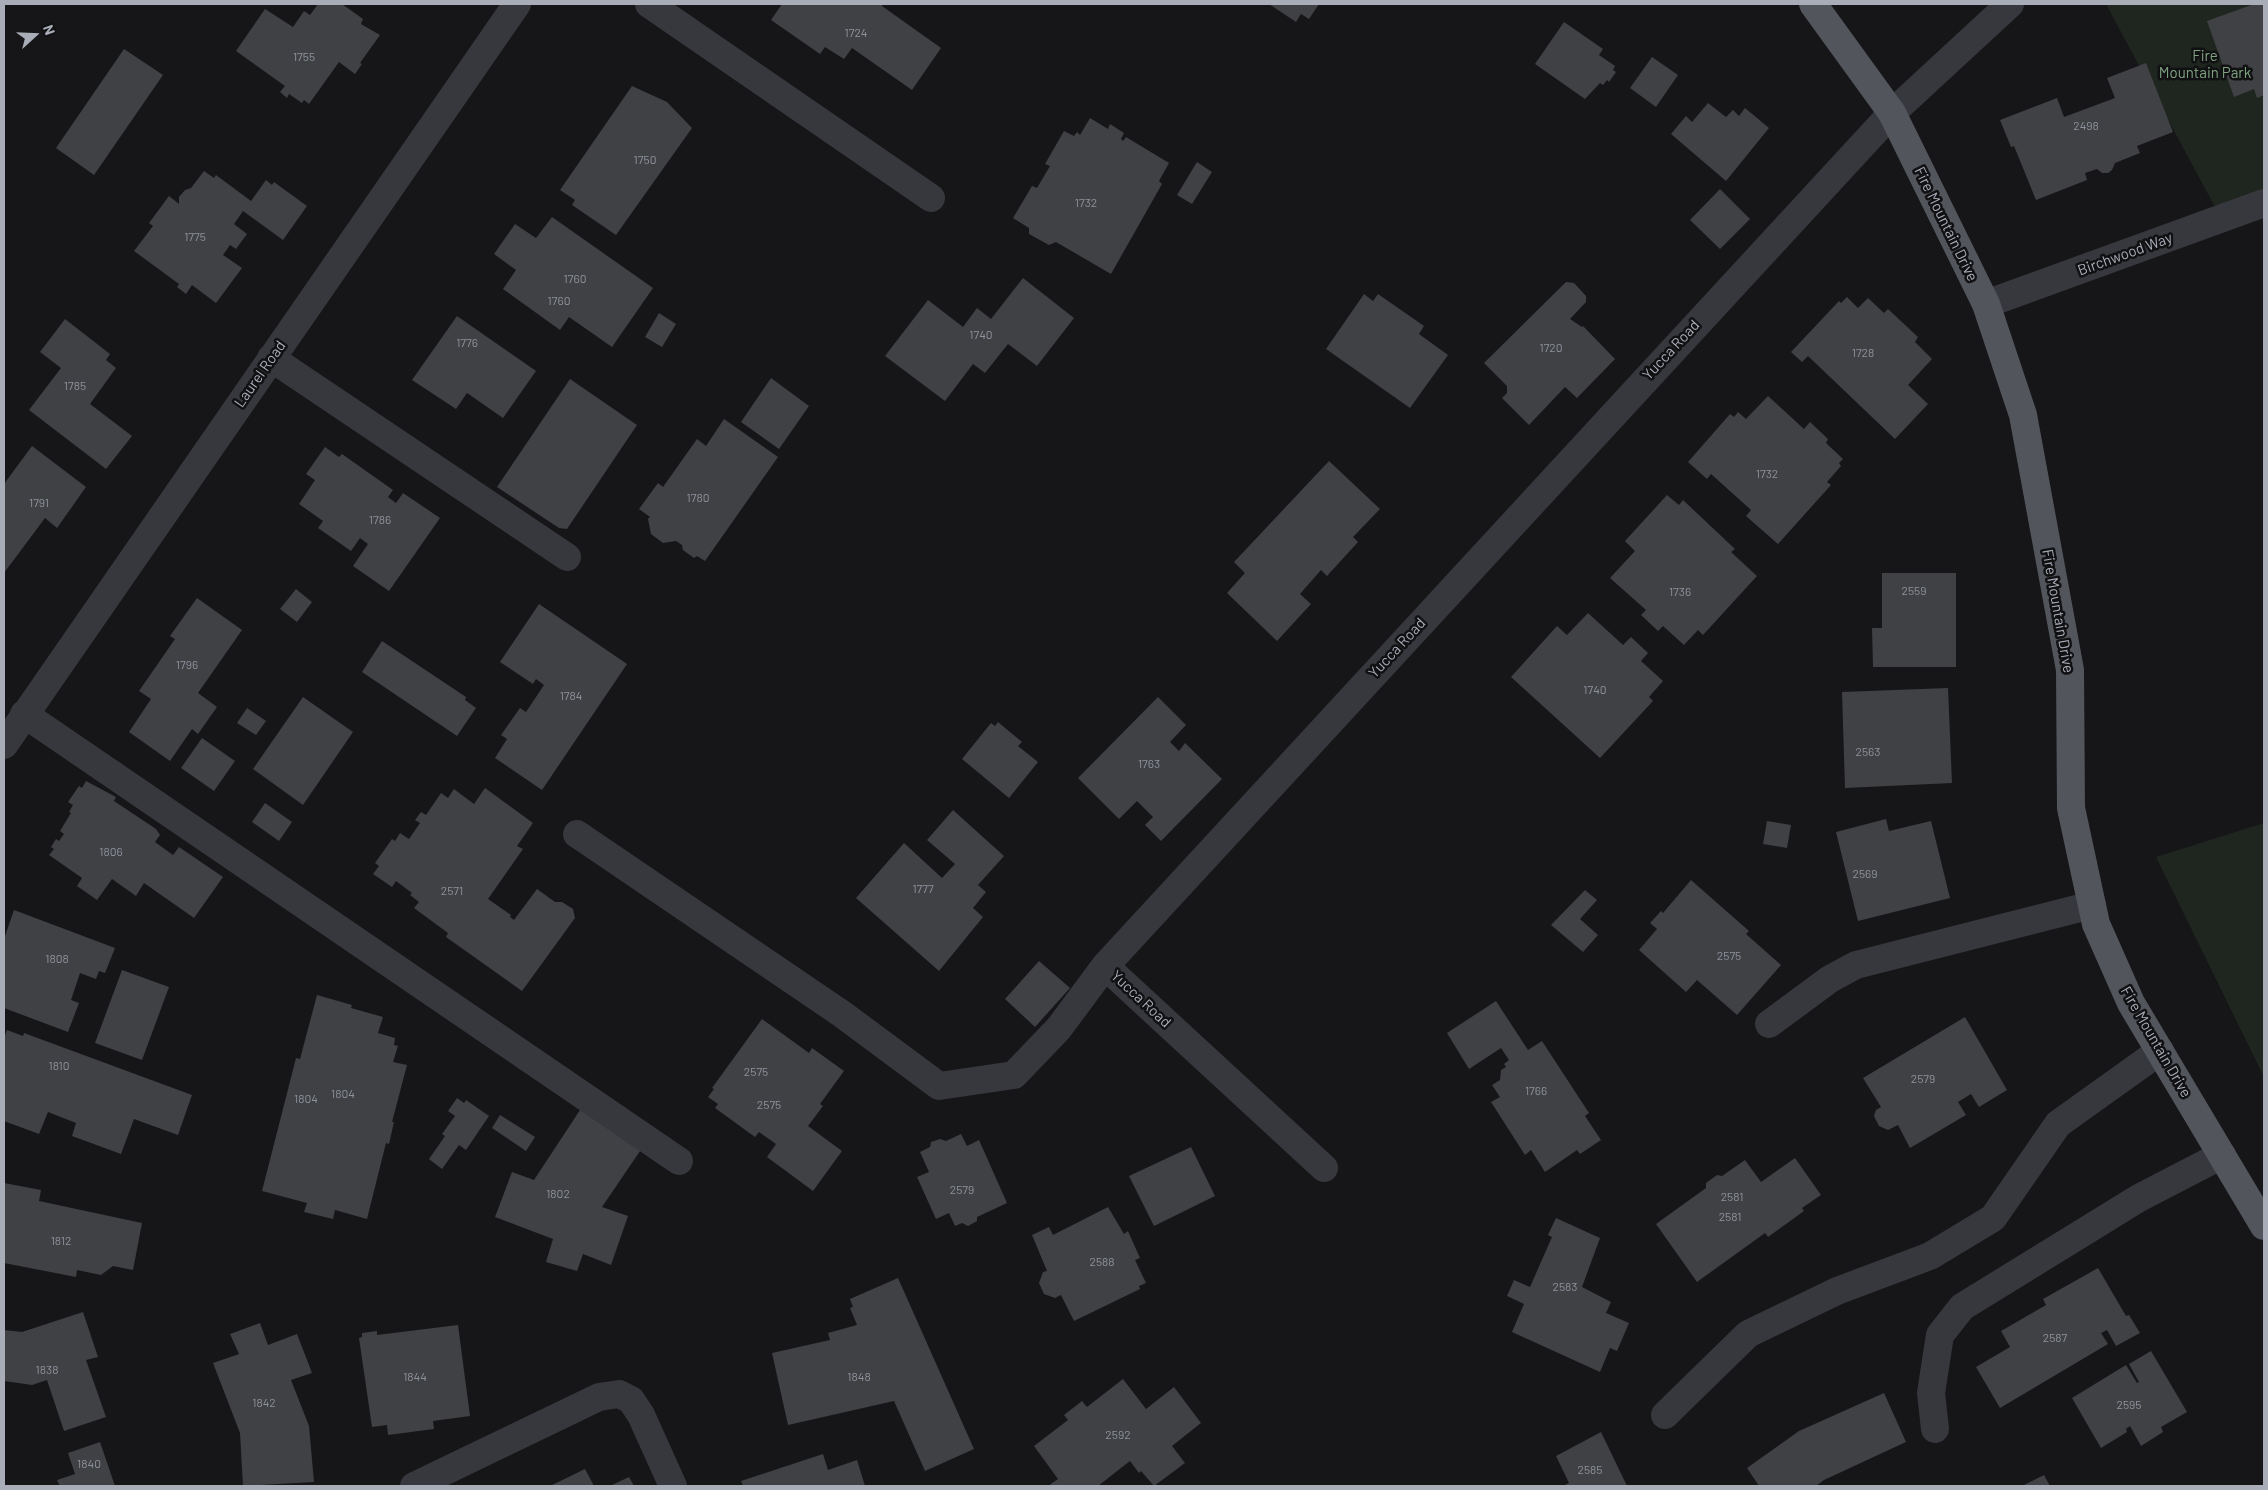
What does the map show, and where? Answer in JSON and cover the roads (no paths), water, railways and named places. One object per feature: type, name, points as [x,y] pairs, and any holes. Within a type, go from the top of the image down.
[{"type":"main road","name":"Fire Mountain Drive","points":[[1813,4],[1892,113],[1986,304],[2023,415],[2070,670],[2071,808],[2096,924],[2131,1003],[2264,1226]]},
{"type":"street","name":"Laurel Road","points":[[4,746],[24,714],[517,4]]},
{"type":"street","points":[[649,4],[931,198]]},
{"type":"street","name":"Yucca Road","points":[[1324,1168],[1105,966],[1892,113],[2010,4]]},
{"type":"street","name":"Birchwood Way","points":[[1986,304],[2264,203]]},
{"type":"street","points":[[272,358],[567,557]]},
{"type":"street","points":[[24,714],[679,1161]]},
{"type":"street","points":[[577,834],[842,1014],[939,1086],[1014,1075],[1059,1028],[1105,966]]},
{"type":"street","points":[[1769,1024],[1830,979],[1856,965],[2092,905]]},
{"type":"street","points":[[1665,1415],[1748,1334],[1838,1291],[1930,1256],[1994,1218],[2058,1124],[2160,1052]]},
{"type":"street","points":[[1935,1430],[1930,1392],[1940,1335],[1962,1307],[2139,1198],[2222,1155]]},
{"type":"street","points":[[414,1486],[599,1396],[619,1394],[631,1400],[641,1415],[673,1486]]},
{"type":"park label","name":"Fire Mountain Park","points":[[2205,64]]}]
